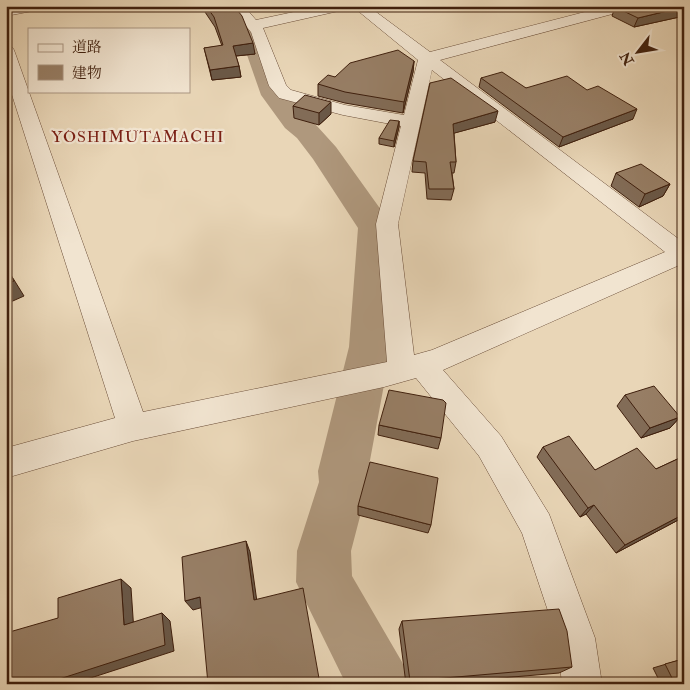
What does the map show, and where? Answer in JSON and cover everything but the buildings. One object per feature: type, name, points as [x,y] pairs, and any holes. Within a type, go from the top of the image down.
[{"type":"street","points":[[6,12],[38,6]]},
{"type":"street","points":[[236,6],[254,25],[266,49],[278,86],[285,94],[343,110],[411,122]]},
{"type":"street","points":[[254,25],[343,6]]},
{"type":"street","points":[[6,463],[133,426],[438,360],[683,255],[360,6]]},
{"type":"street","points":[[427,58],[594,9],[626,6]]},
{"type":"street","points":[[6,50],[133,426]]},
{"type":"street","points":[[427,58],[387,224],[402,369],[490,446],[537,526],[576,638],[582,684]]},
{"type":"waterway","points":[[227,6],[250,30],[275,95],[295,122],[307,132],[325,154],[376,228],[370,347],[343,471],[344,482],[324,551],[324,582],[380,684]]},
{"type":"district","name":"YOSHIMUTAMACHI","points":[[138,136]]}]
